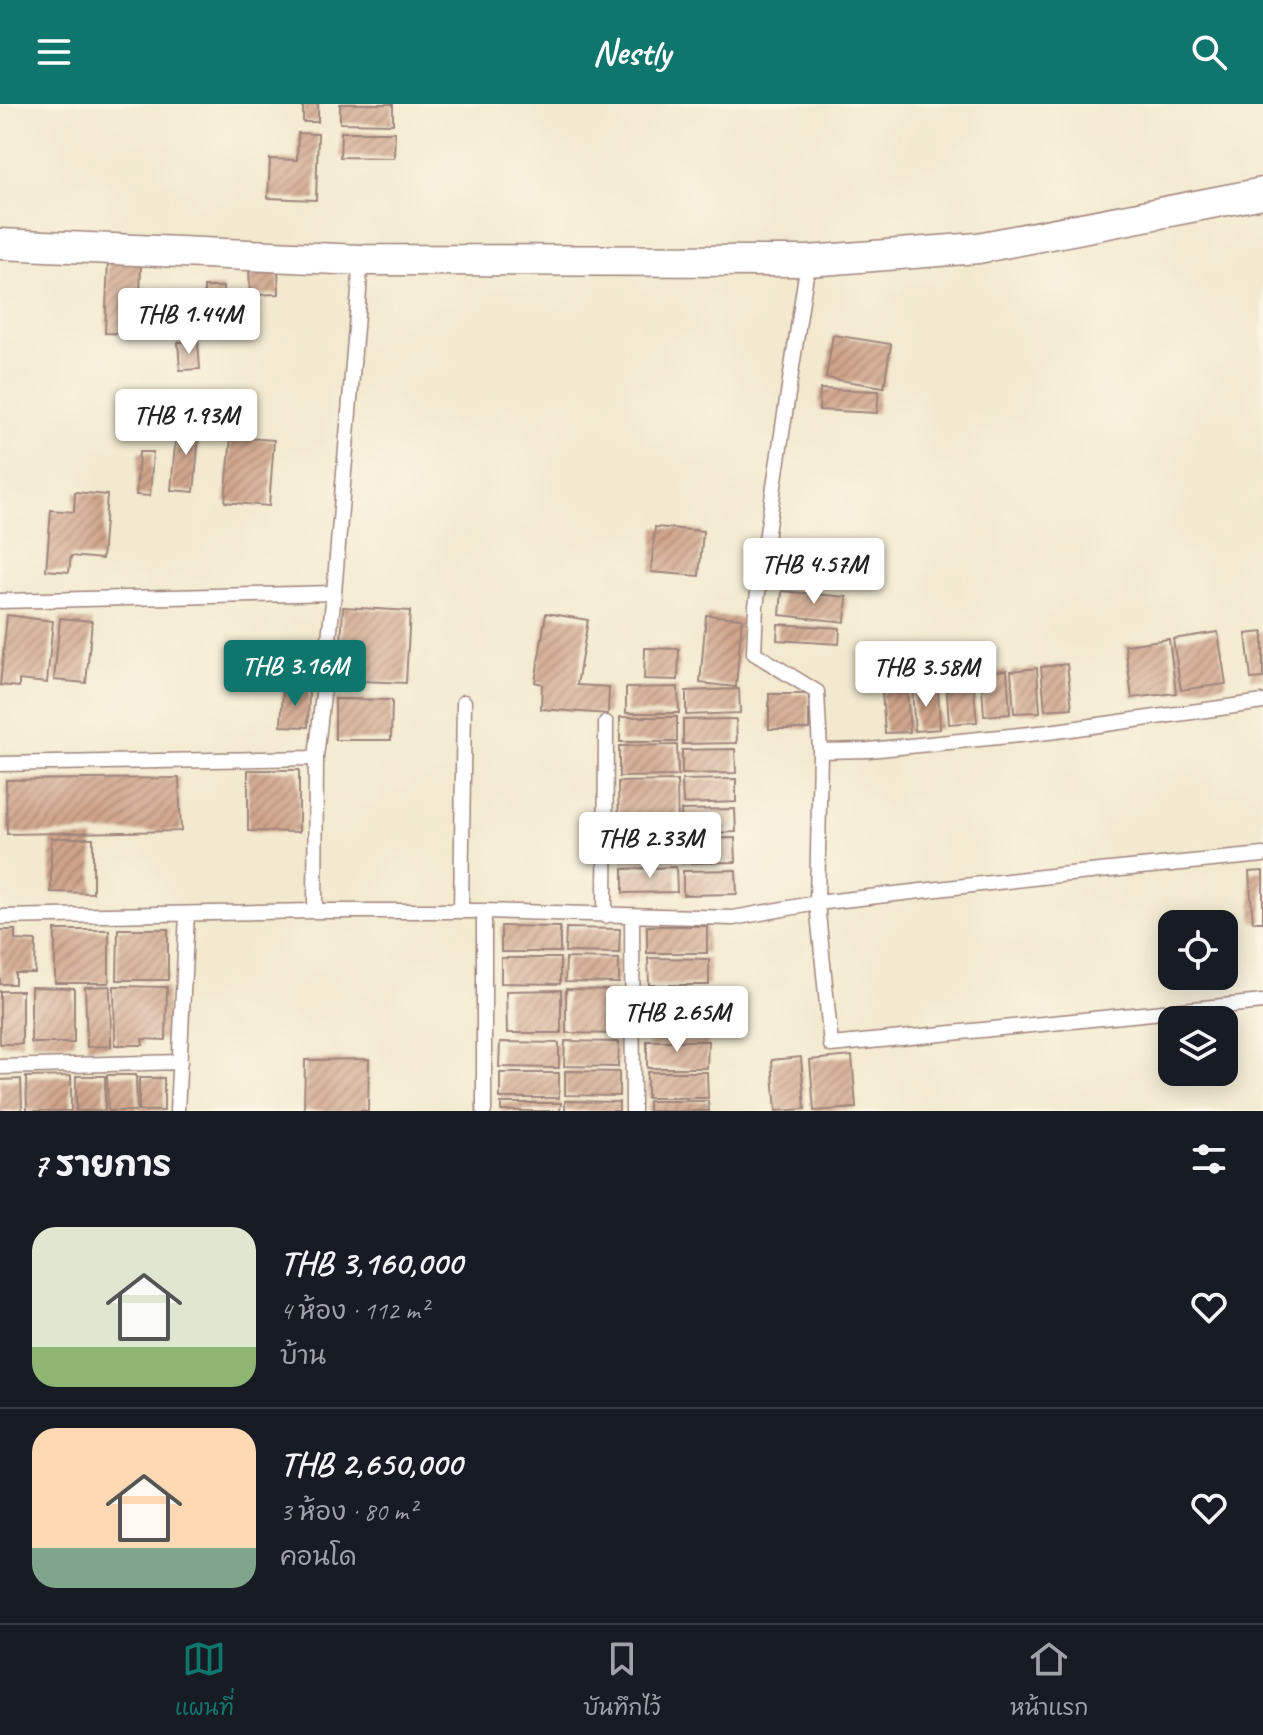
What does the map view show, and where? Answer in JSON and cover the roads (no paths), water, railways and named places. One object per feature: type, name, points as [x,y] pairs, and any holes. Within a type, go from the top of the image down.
[{"type":"street","points":[[0,244],[360,260],[808,261],[978,248],[1263,193]]},
{"type":"lane","points":[[315,911],[316,758],[334,593],[360,260]]},
{"type":"lane","points":[[808,261],[756,606],[754,653],[817,692],[820,751],[817,903],[831,1045],[1263,1002]]},
{"type":"lane","points":[[0,601],[334,593]]},
{"type":"lane","points":[[461,911],[464,702]]},
{"type":"lane","points":[[820,751],[869,750],[1049,732],[1263,702]]},
{"type":"lane","points":[[605,916],[606,723]]},
{"type":"lane","points":[[0,764],[316,758]]},
{"type":"lane","points":[[0,917],[484,911],[733,918],[817,903],[1263,855]]},
{"type":"lane","points":[[484,911],[484,1111]]},
{"type":"lane","points":[[177,1111],[187,914]]},
{"type":"lane","points":[[632,916],[633,1111]]},
{"type":"lane","points":[[0,1067],[180,1062]]}]
